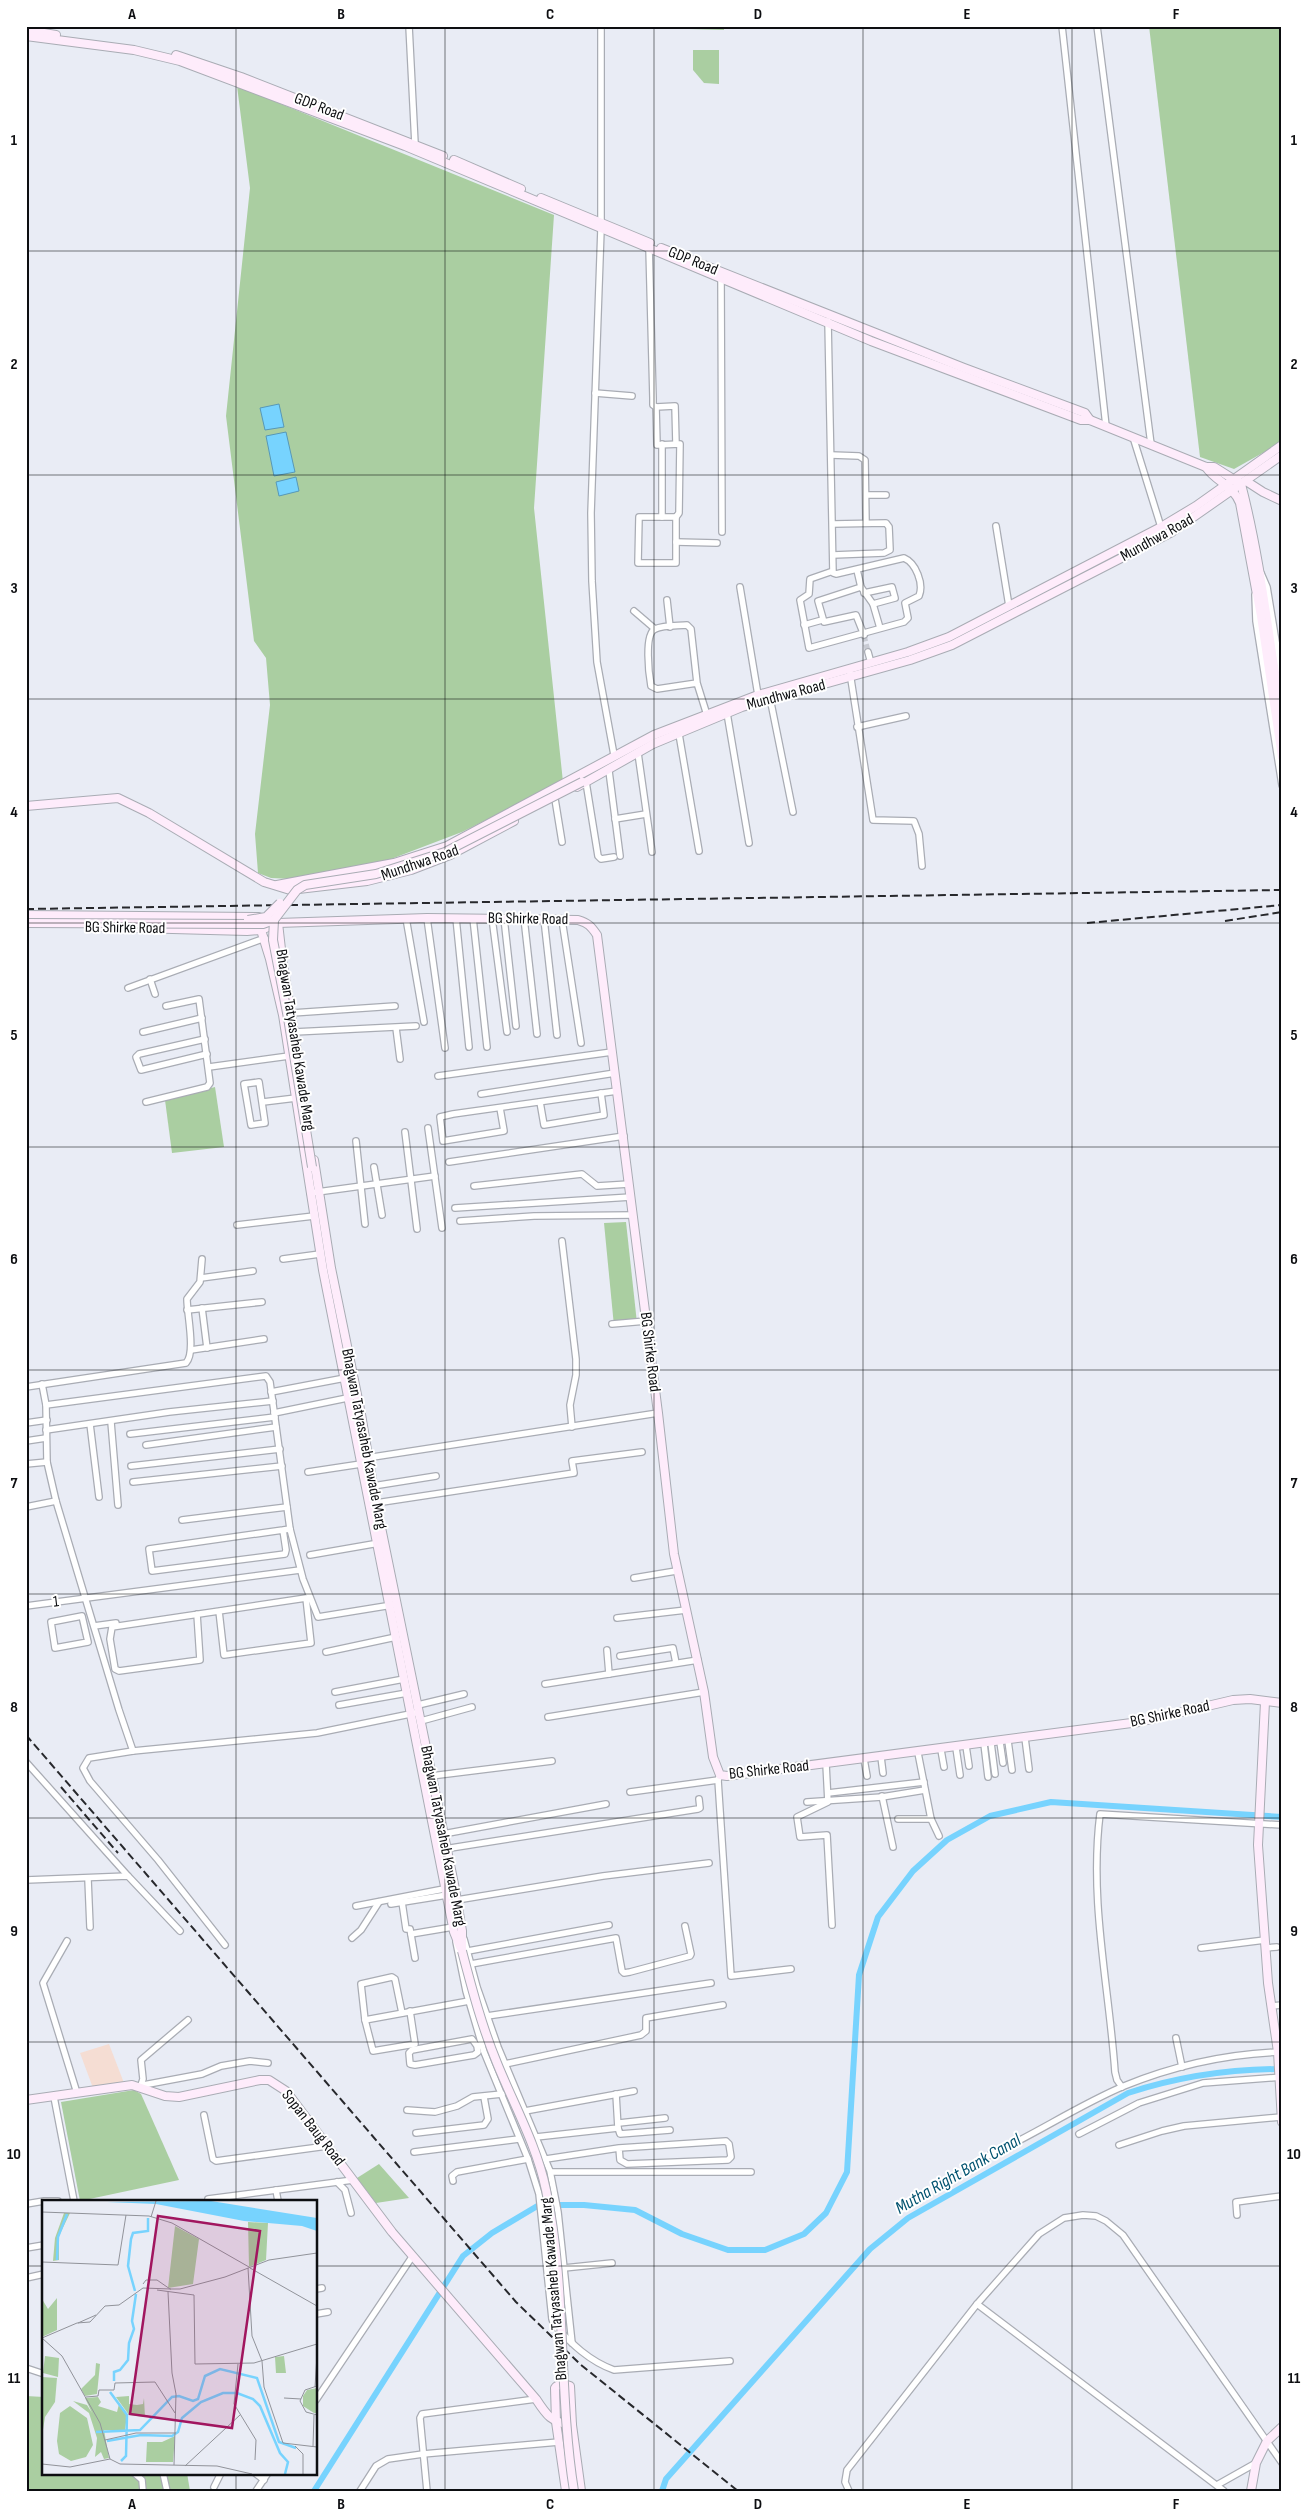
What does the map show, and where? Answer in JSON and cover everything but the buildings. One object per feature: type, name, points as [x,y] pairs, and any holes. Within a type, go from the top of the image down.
[{"type":"street","points":[[409,26],[415,144]]},
{"type":"street","points":[[601,26],[600,226],[591,513],[593,629],[596,662],[614,755]]},
{"type":"street","points":[[1062,26],[1106,426]]},
{"type":"street","points":[[1097,26],[1151,444]]},
{"type":"street","name":"GDP Road","points":[[26,30],[133,44],[189,58],[415,144],[600,226],[829,318],[1084,413],[1090,420],[1206,467],[1214,468],[1282,501]]},
{"type":"street","points":[[26,36],[134,50],[180,61],[405,146],[722,278],[829,318],[833,571]]},
{"type":"street","points":[[649,248],[653,404],[656,407],[657,445],[680,444],[679,513],[676,517],[676,563],[638,563],[639,517],[676,517]]},
{"type":"street","points":[[722,278],[722,532]]},
{"type":"street","points":[[596,393],[632,396]]},
{"type":"street","points":[[656,407],[675,406],[676,444]]},
{"type":"street","points":[[1133,437],[1161,527]]},
{"type":"street","points":[[662,444],[662,516]]},
{"type":"street","name":"Mundhwa Road","points":[[26,806],[118,798],[150,813],[258,878],[274,886],[290,890],[367,881],[411,870],[452,855],[555,799],[609,767],[612,769],[638,753],[727,713],[770,698],[850,678],[952,645],[1115,556],[1196,506],[1282,445]]},
{"type":"street","name":"Mundhwa Road","points":[[274,886],[394,863],[447,846],[654,735],[758,695],[871,663],[949,637],[1009,606],[1115,556],[1172,532],[1282,455]]},
{"type":"street","points":[[831,456],[864,458],[866,463],[866,523]]},
{"type":"street","points":[[1206,467],[1210,474],[1232,490],[1240,503],[1256,588],[1264,615],[1282,718]]},
{"type":"street","points":[[1244,482],[1259,570],[1282,757]]},
{"type":"street","points":[[866,495],[886,495]]},
{"type":"street","points":[[833,524],[866,523],[888,525],[890,550],[888,552],[833,555]]},
{"type":"street","points":[[996,526],[1009,606]]},
{"type":"street","points":[[676,542],[717,543]]},
{"type":"street","points":[[901,558],[909,560],[915,567],[921,592],[920,596],[905,603],[908,618],[904,622],[809,648],[800,600],[809,594],[810,579],[833,571],[836,574],[856,570],[901,558]]},
{"type":"street","points":[[856,570],[862,590],[873,604],[880,628]]},
{"type":"street","points":[[1259,570],[1267,587],[1282,678]]},
{"type":"street","points":[[740,587],[758,695]]},
{"type":"street","points":[[822,620],[819,599],[862,590],[892,587],[894,598],[873,604]]},
{"type":"street","points":[[1256,588],[1256,621],[1282,786]]},
{"type":"street","points":[[667,600],[670,627]]},
{"type":"street","points":[[634,611],[655,629]]},
{"type":"street","points":[[804,625],[822,620],[826,622],[856,615],[864,634]]},
{"type":"street","points":[[697,683],[657,689],[651,686],[648,641],[649,635],[655,629],[686,625],[691,629],[697,683],[707,715]]},
{"type":"street","points":[[949,637],[952,645]]},
{"type":"street","points":[[868,652],[871,663]]},
{"type":"street","points":[[849,669],[873,820],[914,821],[919,834],[922,866]]},
{"type":"street","points":[[770,698],[793,812]]},
{"type":"street","points":[[727,713],[749,843]]},
{"type":"street","points":[[857,727],[906,716]]},
{"type":"street","points":[[679,734],[699,851]]},
{"type":"street","points":[[638,753],[652,852]]},
{"type":"street","points":[[435,1176],[362,1187],[315,1190],[288,1018],[273,940],[274,923],[297,890],[305,885],[388,871],[445,852],[583,781],[602,765],[603,761]]},
{"type":"street","points":[[583,781],[598,856],[601,859],[617,857],[612,769]]},
{"type":"street","points":[[26,919],[229,920],[261,918],[273,913],[301,883],[386,868],[423,857],[461,842],[583,781]]},
{"type":"street","points":[[555,799],[562,842]]},
{"type":"street","points":[[615,819],[646,814]]},
{"type":"street","points":[[26,915],[250,916],[260,917],[274,923]]},
{"type":"street","points":[[406,918],[424,1022]]},
{"type":"street","name":"BG Shirke Road","points":[[26,924],[261,930],[274,923],[406,918],[524,918],[588,923],[597,935],[624,1136],[676,1572],[698,1660],[713,1757],[719,1777],[942,1750],[1139,1722],[1233,1700],[1250,1699],[1282,1704]]},
{"type":"street","points":[[427,918],[445,1048]]},
{"type":"street","points":[[456,918],[469,1047]]},
{"type":"street","points":[[472,918],[487,1047]]},
{"type":"street","points":[[492,918],[507,1032]]},
{"type":"street","points":[[504,918],[516,1026]]},
{"type":"street","points":[[524,918],[537,1034]]},
{"type":"street","points":[[544,919],[557,1034]]},
{"type":"street","points":[[562,920],[581,1043]]},
{"type":"street","points":[[26,924],[257,925],[274,923]]},
{"type":"street","name":"Bhagwan Tatyasaheb Kawade Marg","points":[[274,923],[292,1013],[315,1190],[314,1216],[320,1254],[337,1319],[345,1378],[353,1397]]},
{"type":"street","name":"Bhagwan Tatyasaheb Kawade Marg","points":[[261,930],[265,938],[278,990],[296,1098],[315,1190],[363,1460],[431,1776],[433,1809],[443,1834],[442,1849],[446,1892],[456,1930],[465,1951],[492,2050],[536,2157],[546,2191],[554,2253],[565,2432],[574,2491]]},
{"type":"street","points":[[128,988],[265,938]]},
{"type":"street","points":[[150,979],[155,994]]},
{"type":"street","points":[[146,1102],[206,1086],[210,1083],[208,1054],[198,998],[166,1006]]},
{"type":"street","points":[[292,1013],[395,1006]]},
{"type":"street","points":[[143,1032],[202,1018]]},
{"type":"street","points":[[294,1032],[416,1026]]},
{"type":"street","points":[[396,1028],[400,1059]]},
{"type":"street","points":[[204,1039],[139,1054],[136,1057],[141,1070],[208,1054]]},
{"type":"street","points":[[438,1076],[612,1052]]},
{"type":"street","points":[[209,1067],[289,1056]]},
{"type":"street","points":[[481,1094],[615,1073]]},
{"type":"street","points":[[259,1082],[263,1102],[265,1123],[251,1125],[244,1084],[259,1082]]},
{"type":"street","points":[[500,1108],[504,1131],[443,1141],[440,1117],[500,1108],[540,1102],[601,1093],[617,1091]]},
{"type":"street","points":[[540,1102],[544,1125],[604,1115],[601,1093]]},
{"type":"street","points":[[263,1102],[296,1098]]},
{"type":"street","points":[[428,1128],[442,1228]]},
{"type":"street","points":[[405,1132],[417,1229]]},
{"type":"street","points":[[449,1162],[624,1136]]},
{"type":"street","points":[[356,1141],[365,1224]]},
{"type":"street","points":[[374,1167],[382,1215]]},
{"type":"street","points":[[474,1186],[582,1174],[597,1186],[629,1184]]},
{"type":"street","points":[[455,1208],[631,1197]]},
{"type":"street","points":[[460,1221],[534,1216],[633,1215]]},
{"type":"street","points":[[237,1225],[314,1216]]},
{"type":"street","points":[[562,1241],[576,1360],[576,1375],[570,1405],[572,1427]]},
{"type":"street","points":[[283,1259],[320,1254]]},
{"type":"street","points":[[26,1387],[182,1364],[190,1360],[187,1300],[201,1278],[202,1259]]},
{"type":"street","points":[[201,1278],[253,1271]]},
{"type":"street","points":[[187,1310],[262,1302]]},
{"type":"street","points":[[202,1308],[207,1348]]},
{"type":"street","points":[[612,1324],[646,1321]]},
{"type":"street","points":[[191,1350],[264,1339]]},
{"type":"street","points":[[46,1405],[262,1376],[269,1377],[290,1529],[300,1570],[318,1618]]},
{"type":"street","points":[[271,1392],[345,1378]]},
{"type":"street","points":[[42,1384],[46,1405],[47,1462],[56,1501],[133,1751]]},
{"type":"street","points":[[130,1434],[274,1415],[353,1397]]},
{"type":"street","points":[[46,1430],[169,1412],[272,1401]]},
{"type":"street","points":[[308,1472],[363,1460],[658,1413]]},
{"type":"street","points":[[26,1423],[46,1420]]},
{"type":"street","points":[[111,1422],[118,1505]]},
{"type":"street","points":[[90,1424],[99,1497]]},
{"type":"street","points":[[146,1445],[276,1427]]},
{"type":"street","points":[[26,1441],[46,1438]]},
{"type":"street","points":[[131,1466],[280,1449]]},
{"type":"street","points":[[376,1504],[574,1474],[572,1461],[642,1452]]},
{"type":"street","name":"Bhagwan Tatyasaheb Kawade Marg","points":[[363,1460],[373,1486],[380,1543]]},
{"type":"street","points":[[26,1464],[47,1462]]},
{"type":"street","points":[[133,1482],[282,1466]]},
{"type":"street","points":[[373,1486],[436,1476]]},
{"type":"street","points":[[26,1507],[56,1501]]},
{"type":"street","points":[[182,1520],[287,1507]]},
{"type":"street","points":[[283,1530],[285,1554],[152,1570],[149,1549],[290,1529]]},
{"type":"street","points":[[310,1555],[380,1543]]},
{"type":"street","name":"1","points":[[26,1606],[300,1570]]},
{"type":"street","points":[[634,1578],[676,1572]]},
{"type":"street","points":[[94,1626],[310,1597]]},
{"type":"street","points":[[197,1614],[200,1660],[118,1671],[115,1669],[110,1639],[112,1627],[197,1614],[306,1598],[311,1643],[224,1655],[219,1611]]},
{"type":"street","points":[[308,1619],[393,1605]]},
{"type":"street","name":"Bhagwan Tatyasaheb Kawade Marg","points":[[393,1605],[396,1637],[407,1693],[417,1713],[433,1809],[457,1900],[456,1930]]},
{"type":"street","points":[[617,1618],[686,1610]]},
{"type":"street","points":[[82,1616],[87,1635],[88,1642],[55,1648],[52,1622],[82,1616]]},
{"type":"street","points":[[87,1635],[96,1633]]},
{"type":"street","points":[[326,1652],[396,1637]]},
{"type":"street","points":[[620,1656],[673,1648],[676,1663]]},
{"type":"street","points":[[606,1650],[610,1674]]},
{"type":"street","points":[[545,1684],[698,1660]]},
{"type":"street","points":[[335,1692],[404,1679]]},
{"type":"street","points":[[548,1717],[704,1692]]},
{"type":"street","points":[[339,1705],[407,1693]]},
{"type":"street","points":[[417,1713],[464,1694]]},
{"type":"street","points":[[1265,1702],[1258,1821],[1265,1944],[1271,2006],[1279,2054],[1282,2122]]},
{"type":"street","points":[[225,1945],[158,1860],[84,1773],[82,1768],[89,1758],[133,1751],[317,1733],[417,1713],[472,1707]]},
{"type":"street","points":[[1025,1738],[1029,1769]]},
{"type":"street","points":[[1003,1763],[1004,1741]]},
{"type":"street","points":[[1004,1741],[1012,1770]]},
{"type":"street","points":[[987,1744],[995,1774]]},
{"type":"street","points":[[987,1744],[988,1777]]},
{"type":"street","points":[[966,1746],[969,1766]]},
{"type":"street","points":[[956,1748],[960,1775]]},
{"type":"street","points":[[942,1750],[944,1767]]},
{"type":"street","points":[[918,1753],[931,1819],[939,1836]]},
{"type":"street","points":[[881,1757],[883,1773]]},
{"type":"street","points":[[864,1759],[867,1776]]},
{"type":"street","points":[[431,1776],[552,1761]]},
{"type":"street","points":[[26,1762],[180,1931]]},
{"type":"street","points":[[826,1764],[828,1802]]},
{"type":"street","points":[[630,1792],[719,1777],[731,1976],[791,1969]]},
{"type":"street","points":[[828,1794],[881,1789],[924,1782]]},
{"type":"street","points":[[881,1789],[893,1847]]},
{"type":"street","points":[[807,1802],[882,1798],[925,1790]]},
{"type":"street","points":[[442,1849],[695,1809],[700,1808],[699,1799]]},
{"type":"street","points":[[828,1802],[797,1817],[800,1837],[828,1835],[828,1876],[832,1925]]},
{"type":"street","points":[[443,1834],[606,1804]]},
{"type":"street","points":[[1122,2087],[1117,2080],[1115,2072],[1100,1932],[1096,1876],[1100,1814],[1258,1821],[1282,1825]]},
{"type":"street","points":[[898,1819],[931,1819]]},
{"type":"street","points":[[457,1900],[603,1876],[709,1863]]},
{"type":"street","points":[[26,1880],[128,1876]]},
{"type":"street","points":[[88,1879],[90,1927]]},
{"type":"street","points":[[391,1904],[446,1892],[454,1887]]},
{"type":"street","points":[[356,1906],[446,1892]]},
{"type":"street","points":[[352,1938],[361,1930],[378,1902]]},
{"type":"street","points":[[402,1902],[406,1929],[410,1929],[415,1958]]},
{"type":"street","points":[[572,2343],[558,2212],[551,2172],[505,2064],[465,1951],[609,1925]]},
{"type":"street","points":[[471,1964],[616,1938],[622,1970],[624,1973],[630,1972],[690,1956],[685,1926]]},
{"type":"street","points":[[411,1934],[456,1930],[468,2001],[479,2045],[502,2094],[528,2159],[539,2194],[554,2325],[572,2343],[602,2366],[614,2370],[730,2361]]},
{"type":"street","points":[[68,1941],[43,1983],[77,2093]]},
{"type":"street","points":[[1201,1948],[1265,1944],[1277,1947]]},
{"type":"street","points":[[402,2013],[395,1979],[363,1982],[360,1987],[365,2020],[373,2051],[412,2045],[416,2041],[410,2011]]},
{"type":"street","points":[[487,2016],[711,1983]]},
{"type":"street","points":[[365,2020],[468,2001]]},
{"type":"street","points":[[505,2064],[641,2035],[646,2032],[646,2018],[724,2005]]},
{"type":"street","points":[[1271,2006],[1282,2005]]},
{"type":"street","points":[[140,2086],[143,2079],[141,2060],[188,2020]]},
{"type":"street","points":[[1176,2038],[1182,2067]]},
{"type":"street","points":[[472,2039],[479,2045],[478,2052],[474,2055],[416,2065],[410,2064],[409,2053],[412,2050],[472,2039]]},
{"type":"street","points":[[988,2156],[1122,2087],[1182,2067],[1231,2057],[1279,2054]]},
{"type":"street","points":[[140,2086],[202,2074],[221,2066],[250,2061],[268,2063]]},
{"type":"street","points":[[1079,2134],[1139,2103],[1203,2083],[1279,2075]]},
{"type":"street","name":"Sopan Baug Road","points":[[26,2100],[140,2086],[165,2096],[179,2097],[260,2080],[269,2080],[286,2091],[412,2257],[447,2294],[545,2412],[556,2422]]},
{"type":"street","points":[[525,2111],[634,2091]]},
{"type":"street","points":[[407,2110],[435,2112],[456,2106],[473,2098],[502,2094]]},
{"type":"street","points":[[616,2094],[620,2134],[670,2130]]},
{"type":"street","points":[[54,2097],[74,2200]]},
{"type":"street","points":[[416,2133],[484,2125],[488,2120],[484,2097]]},
{"type":"street","points":[[204,2115],[213,2159],[216,2161],[327,2146]]},
{"type":"street","points":[[1119,2146],[1155,2133],[1184,2126],[1282,2117]]},
{"type":"street","points":[[536,2137],[665,2118]]},
{"type":"street","points":[[414,2152],[519,2139]]},
{"type":"street","points":[[546,2159],[619,2148],[726,2141],[731,2157],[728,2160],[627,2164],[620,2160],[619,2148]]},
{"type":"street","points":[[453,2181],[452,2176],[457,2172],[528,2159]]},
{"type":"street","points":[[551,2172],[751,2172]]},
{"type":"street","points":[[208,2199],[353,2180]]},
{"type":"street","points":[[337,2182],[345,2190],[351,2212]]},
{"type":"street","points":[[276,2190],[278,2200]]},
{"type":"street","points":[[1237,2215],[1236,2202],[1282,2196]]},
{"type":"street","points":[[26,2204],[42,2201]]},
{"type":"street","points":[[849,2491],[844,2482],[847,2470],[977,2304],[1047,2227],[1064,2218],[1074,2216],[1096,2216],[1106,2221],[1129,2242],[1282,2463]]},
{"type":"street","points":[[26,2248],[42,2245]]},
{"type":"street","points":[[318,2397],[412,2257]]},
{"type":"street","points":[[564,2268],[612,2263]]},
{"type":"street","points":[[26,2278],[42,2274]]},
{"type":"street","points":[[977,2304],[1224,2491]]},
{"type":"street","points":[[318,2314],[328,2312]]},
{"type":"street","points":[[26,2368],[42,2373]]},
{"type":"street","points":[[566,2491],[556,2422],[554,2388],[558,2385],[568,2384],[570,2386],[572,2425],[581,2491]]},
{"type":"street","points":[[427,2491],[420,2418],[425,2413],[536,2399]]},
{"type":"street","points":[[556,2422],[572,2425]]},
{"type":"street","points":[[1251,2491],[1256,2463],[1267,2441],[1282,2427]]},
{"type":"street","points":[[360,2491],[376,2466],[388,2459],[423,2454],[559,2442]]},
{"type":"street","points":[[1217,2485],[1256,2463]]},
{"type":"street","points":[[135,2474],[142,2480],[143,2491]]},
{"type":"street","points":[[163,2474],[168,2491]]},
{"type":"street","points":[[214,2487],[220,2474]]},
{"type":"street","points":[[256,2474],[264,2480]]},
{"type":"street","points":[[256,2491],[267,2474]]},
{"type":"shaded area","points":[[109,2044],[124,2083],[93,2088],[80,2053]]},
{"type":"green space","points":[[689,26],[724,26],[724,30],[689,29]]},
{"type":"green space","points":[[1149,26],[1282,26],[1282,442],[1234,469],[1200,457]]},
{"type":"green space","points":[[693,50],[719,50],[719,84],[704,83],[693,70]]},
{"type":"green space","points":[[237,86],[554,215],[534,508],[563,782],[462,832],[391,859],[292,879],[271,878],[258,873],[255,834],[270,705],[266,658],[254,641],[226,416],[250,188]]},
{"type":"green space","points":[[215,1087],[224,1147],[172,1153],[165,1100]]},
{"type":"green space","points":[[626,1222],[637,1323],[614,1326],[604,1223]]},
{"type":"green space","points":[[134,2090],[141,2094],[179,2180],[80,2200],[61,2102]]},
{"type":"green space","points":[[379,2164],[409,2198],[376,2203],[357,2178]]},
{"type":"green space","points":[[26,2396],[42,2397],[42,2474],[187,2474],[190,2491],[26,2491]]},
{"type":"water","points":[[279,404],[284,427],[265,430],[260,408]]},
{"type":"water","points":[[286,432],[295,472],[274,476],[266,436]]},
{"type":"water","points":[[296,477],[299,491],[279,496],[276,482]]},
{"type":"waterway","points":[[314,2491],[463,2256],[492,2233],[539,2205],[584,2205],[635,2210],[682,2234],[728,2250],[765,2250],[804,2234],[826,2213],[847,2172],[859,1975],[878,1917],[913,1871],[947,1840],[990,1816],[1051,1802],[1282,1817]]},
{"type":"waterway","name":"Mutha Right Bank Canal","points":[[662,2491],[666,2479],[870,2249],[908,2218],[1128,2093],[1165,2082],[1223,2072],[1282,2069]]},
{"type":"tunnel","points":[[864,636],[868,652]]},
{"type":"railway","points":[[26,909],[1282,890]]},
{"type":"railway","points":[[1087,923],[1282,905]]},
{"type":"railway","points":[[1225,921],[1282,912]]},
{"type":"railway","points":[[26,1735],[516,2302],[581,2365],[738,2491]]},
{"type":"railway","points":[[61,1787],[118,1853]]}]
